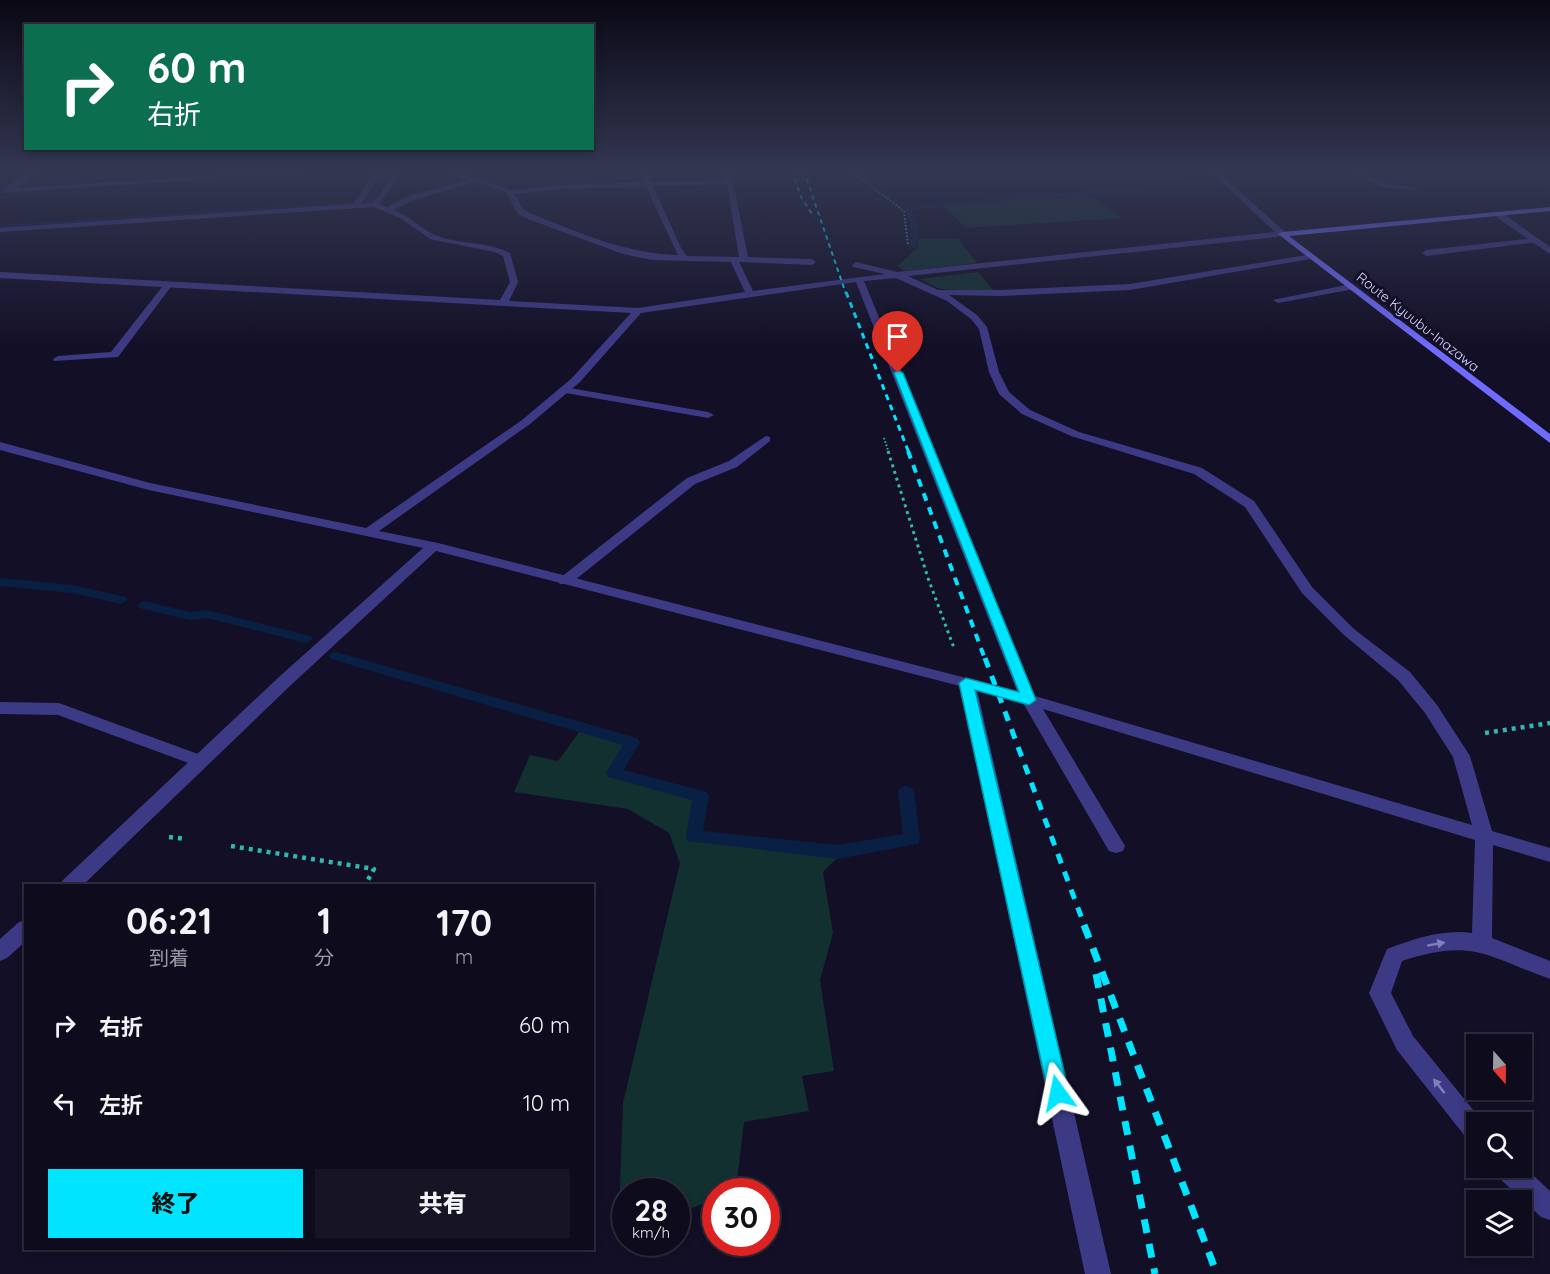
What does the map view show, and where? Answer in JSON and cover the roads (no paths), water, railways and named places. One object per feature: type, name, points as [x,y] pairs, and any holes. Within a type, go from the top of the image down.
[{"type":"main road","points":[[1282,234],[1320,230]]},
{"type":"main road","name":"Route Kyuubu-Inazawa","points":[[1282,234],[1550,440]]},
{"type":"street","points":[[425,230],[433,237],[498,250],[507,255],[514,282],[503,303]]},
{"type":"street","points":[[567,230],[623,251],[652,257],[812,262]]},
{"type":"street","points":[[668,230],[677,249],[685,259]]},
{"type":"street","points":[[736,230],[739,260],[750,294]]},
{"type":"street","points":[[1278,230],[1282,234]]},
{"type":"street","points":[[1521,230],[1550,251]]},
{"type":"street","points":[[857,272],[897,275],[1282,234]]},
{"type":"street","points":[[1426,254],[1534,240]]},
{"type":"street","points":[[936,292],[1001,293],[1130,286],[1310,256]]},
{"type":"street","points":[[0,275],[638,311],[750,294],[857,272],[883,270],[936,292],[974,317],[984,329],[994,372],[1004,394],[1026,412],[1075,434],[1198,471],[1250,504],[1307,590],[1349,632],[1404,676],[1431,709],[1461,756],[1484,834],[1482,945]]},
{"type":"street","points":[[857,272],[1029,700],[1116,846]]},
{"type":"street","points":[[58,358],[114,355],[169,284]]},
{"type":"street","points":[[1278,300],[1351,287]]},
{"type":"street","points":[[369,532],[526,422],[564,390],[638,311]]},
{"type":"street","points":[[564,390],[708,415]]},
{"type":"street","points":[[565,581],[691,481],[733,464],[766,439]]},
{"type":"street","points":[[0,446],[149,486],[434,546],[966,683],[1550,855]]},
{"type":"street","points":[[71,884],[200,761],[434,546]]},
{"type":"street","points":[[966,683],[1098,1274]]},
{"type":"street","points":[[0,708],[59,709],[200,761]]},
{"type":"street","points":[[0,952],[24,930]]},
{"type":"street","points":[[1466,1119],[1405,1043],[1380,993],[1394,955],[1420,946],[1461,939],[1550,970]]},
{"type":"street","points":[[1518,1178],[1550,1208]]},
{"type":"waterway","points":[[913,246],[914,230]]},
{"type":"waterway","points":[[0,582],[72,589],[121,600]]},
{"type":"waterway","points":[[144,605],[190,616],[207,614],[306,639]]},
{"type":"waterway","points":[[336,656],[632,742],[614,773],[701,796],[694,836],[838,852],[912,839],[906,792]]},
{"type":"railway","points":[[824,230],[846,294]]},
{"type":"railway","points":[[846,292],[909,453]]},
{"type":"railway","points":[[908,451],[985,659]]},
{"type":"railway","points":[[985,658],[1085,927]]},
{"type":"railway","points":[[1084,925],[1217,1274]]},
{"type":"railway","points":[[1096,974],[1155,1274]]}]
